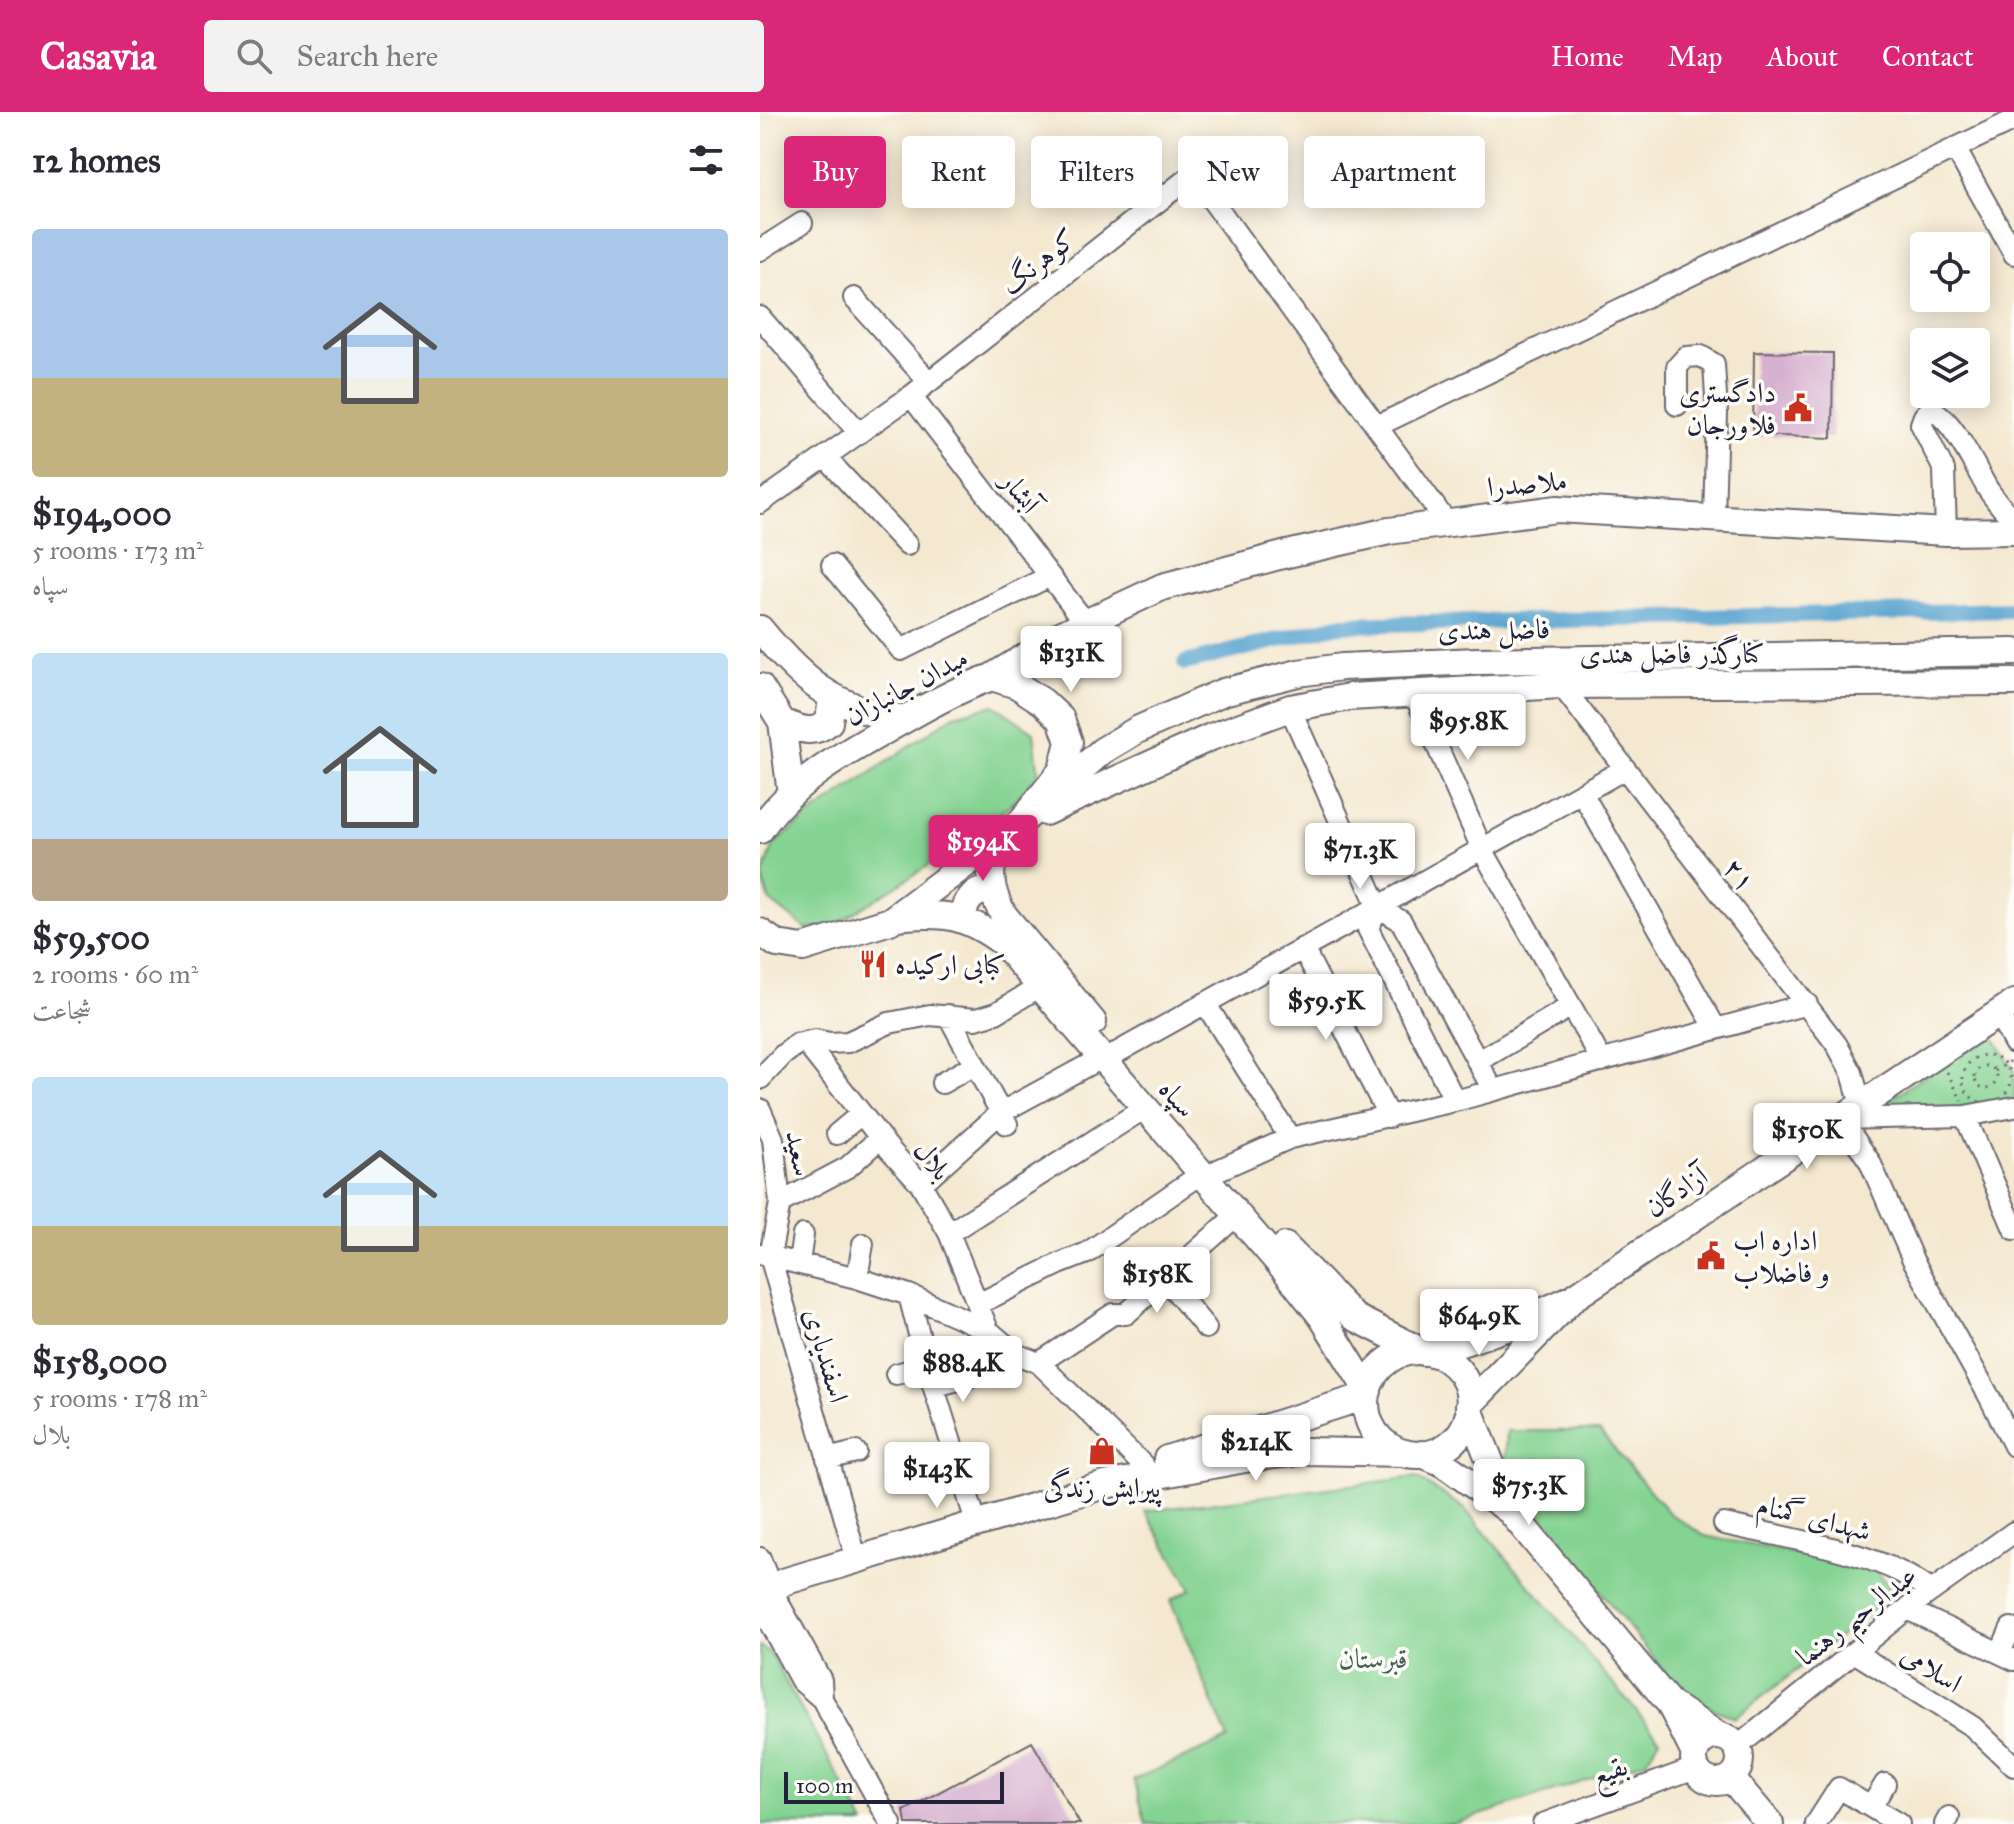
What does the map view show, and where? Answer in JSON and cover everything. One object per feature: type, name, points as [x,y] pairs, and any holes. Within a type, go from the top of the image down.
[{"type":"main road","name":"ملاصدرا","points":[[992,677],[1074,628],[1162,587],[1389,531],[1557,509],[1946,532],[2014,531]]},
{"type":"main road","points":[[760,629],[809,683],[832,696],[883,716],[905,719]]},
{"type":"main road","name":"فاضل هندی","points":[[1020,823],[1102,751],[1137,730],[1223,692],[1298,673],[1463,661],[2014,652]]},
{"type":"main road","name":"میدان جانبازان","points":[[760,830],[809,777],[943,697],[992,677],[1017,685],[1043,702],[1061,719],[1069,742],[1062,770],[1020,823],[895,917],[803,948],[777,944],[760,932]]},
{"type":"main road","name":"کنارگذر فاضل هندی","points":[[1020,823],[1211,737],[1290,708],[1350,697],[1561,685],[2014,682]]},
{"type":"main road","points":[[760,687],[782,722],[791,794]]},
{"type":"main road","points":[[782,722],[807,731],[820,729],[829,722],[832,696]]},
{"type":"main road","points":[[964,919],[965,907],[973,896],[982,890],[992,890],[990,868],[999,840]]},
{"type":"main road","name":"سپاه","points":[[992,890],[1003,914],[1145,1108],[1354,1317],[1427,1352]]},
{"type":"main road","name":"سپاه","points":[[895,917],[935,913],[964,919],[1002,942],[1039,987],[1109,1055],[1209,1172],[1237,1215],[1322,1317],[1367,1394]]},
{"type":"main road","name":"آزادگان","points":[[1573,1298],[2006,1008]]},
{"type":"main road","points":[[1573,1298],[1509,1327],[1427,1352],[1398,1355],[1386,1362],[1376,1371],[1367,1394],[1369,1421],[1377,1435],[1390,1447],[1441,1462],[1510,1511],[1670,1704],[1698,1774],[1719,1783],[1731,1778],[1740,1764],[1728,1742],[1670,1704]]},
{"type":"main road","points":[[766,1585],[857,1561],[1105,1485],[1250,1458],[1307,1451],[1414,1454],[1438,1451],[1460,1433],[1469,1407],[1573,1298]]},
{"type":"main road","points":[[1427,1352],[1450,1362],[1466,1384],[1469,1407],[1510,1511]]},
{"type":"main road","points":[[1105,1485],[1144,1466],[1367,1394]]},
{"type":"main road","points":[[1694,1760],[1704,1739],[1728,1742]]},
{"type":"main road","points":[[1731,1778],[1770,1824]]},
{"type":"street","points":[[1377,426],[2014,120]]},
{"type":"street","points":[[1955,148],[2014,254]]},
{"type":"street","name":"کوهرنگ","points":[[760,503],[911,396],[1193,174],[1447,523]]},
{"type":"street","points":[[760,250],[802,223]]},
{"type":"street","points":[[854,298],[929,382]]},
{"type":"street","points":[[760,317],[859,433]]},
{"type":"street","points":[[1677,405],[1677,367],[1686,357],[1701,356],[1714,364],[1717,413],[1714,518]]},
{"type":"street","name":"آبشار","points":[[911,396],[1050,576],[1074,628]]},
{"type":"street","points":[[1946,532],[1944,470],[1921,424],[1930,410],[1938,412],[1947,423],[1989,491],[2014,521]]},
{"type":"street","points":[[825,457],[907,545]]},
{"type":"street","points":[[832,565],[901,650],[1050,576]]},
{"type":"street","name":"۲۱","points":[[1561,685],[1623,770],[1837,1045],[1852,1073],[1851,1112],[1913,1260],[2014,1446]]},
{"type":"street","points":[[1414,693],[1482,849],[1602,1061]]},
{"type":"street","points":[[1290,708],[1378,907],[1401,921],[1493,1090]]},
{"type":"street","points":[[921,1184],[1003,1118],[1109,1055],[1623,770]]},
{"type":"street","points":[[1582,793],[1716,1029]]},
{"type":"street","points":[[1378,907],[1368,929],[1455,1101]]},
{"type":"street","points":[[1303,948],[1389,1117]]},
{"type":"street","points":[[760,1079],[797,1044],[815,1040],[848,1042],[889,1023],[930,1015],[976,1019],[996,1013],[1039,987]]},
{"type":"street","points":[[1205,1003],[1290,1138]]},
{"type":"street","points":[[978,1304],[1087,1253],[1209,1172],[1290,1138],[1455,1101],[1807,1004]]},
{"type":"street","points":[[1479,1061],[1571,1006]]},
{"type":"street","points":[[2006,1008],[2014,1043]]},
{"type":"street","points":[[948,1015],[1003,1118]]},
{"type":"street","name":"بلال","points":[[805,1042],[880,1138],[921,1184],[949,1233],[988,1330]]},
{"type":"street","points":[[942,1083],[974,1065]]},
{"type":"street","points":[[1851,1112],[1969,1116],[2014,1107]]},
{"type":"street","points":[[949,1233],[1145,1108]]},
{"type":"street","name":"سعید","points":[[760,1109],[773,1139],[780,1203],[765,1255]]},
{"type":"street","points":[[837,1134],[861,1114]]},
{"type":"street","points":[[1969,1116],[2014,1229]]},
{"type":"street","points":[[780,1203],[848,1167],[880,1138]]},
{"type":"street","points":[[1039,1363],[1113,1314],[1126,1314],[1237,1215]]},
{"type":"street","points":[[799,1263],[803,1235]]},
{"type":"street","points":[[857,1278],[863,1244]]},
{"type":"street","name":"بلال","points":[[765,1255],[857,1278],[909,1295],[988,1330],[1016,1354],[1039,1363],[1144,1466]]},
{"type":"street","name":"اسفندیاری","points":[[765,1255],[857,1561]]},
{"type":"street","points":[[1165,1278],[1206,1328]]},
{"type":"street","points":[[909,1295],[977,1525]]},
{"type":"street","points":[[896,1374],[967,1378]]},
{"type":"street","points":[[827,1459],[856,1452]]},
{"type":"street","name":"شهدای گمنام","points":[[1724,1524],[1886,1564],[1913,1576],[1931,1591]]},
{"type":"street","name":"عبدالرحیم رهنما","points":[[1728,1742],[2014,1532]]},
{"type":"street","points":[[766,1585],[821,1680],[822,1699],[891,1824]]},
{"type":"street","points":[[1907,1609],[2007,1657],[2011,1628]]},
{"type":"street","name":"اسلامی","points":[[1854,1652],[1973,1727],[2014,1766]]},
{"type":"street","name":"بقیع","points":[[1543,1824],[1694,1760]]},
{"type":"street","points":[[1871,1807],[1885,1784]]},
{"type":"street","points":[[1816,1824],[1839,1788],[1899,1824]]},
{"type":"path","points":[[1992,1054],[2006,1063],[2012,1079],[2010,1088],[1999,1100],[1984,1103],[1970,1096],[1963,1082],[1965,1067],[1976,1057],[1992,1054]]},
{"type":"path","points":[[1976,1057],[1982,1067]]},
{"type":"path","points":[[1995,1071],[2006,1063]]},
{"type":"path","points":[[1982,1067],[1995,1071],[1998,1078],[1995,1085],[1982,1088],[1975,1078],[1982,1067]]},
{"type":"path","points":[[1945,1069],[1969,1116]]},
{"type":"green space","points":[[994,705],[1034,732],[1039,778],[993,820],[833,926],[806,929],[770,901],[762,878],[774,844],[954,715]]},
{"type":"green space","points":[[1990,1030],[2014,1071],[2014,1100],[1940,1112],[1875,1110]]},
{"type":"green space","points":[[1507,1431],[1599,1431],[1669,1513],[1705,1536],[1876,1569],[1890,1590],[1874,1610],[1735,1718],[1684,1696],[1505,1472]]},
{"type":"green space","name":"قبرستان","points":[[1416,1477],[1464,1508],[1660,1739],[1646,1761],[1453,1824],[1146,1824],[1134,1779],[1228,1739],[1170,1600],[1191,1589],[1145,1511]]},
{"type":"green space","points":[[760,1646],[770,1653],[865,1824],[760,1824]]},
{"type":"building","points":[[1754,352],[1833,353],[1832,438],[1753,435]]},
{"type":"building","points":[[1032,1742],[1080,1824],[906,1824],[904,1811]]},
{"type":"waterway","points":[[1185,663],[1339,625],[2014,610]]},
{"type":"place","name":"دادگستری فلاورجان","points":[[1798,408]]},
{"type":"place","name":"کبابی ارکیده","points":[[873,964]]},
{"type":"place","name":"اداره اب و فاضلاب","points":[[1711,1256]]},
{"type":"place","name":"پیرایش زندگی","points":[[1102,1451]]}]
